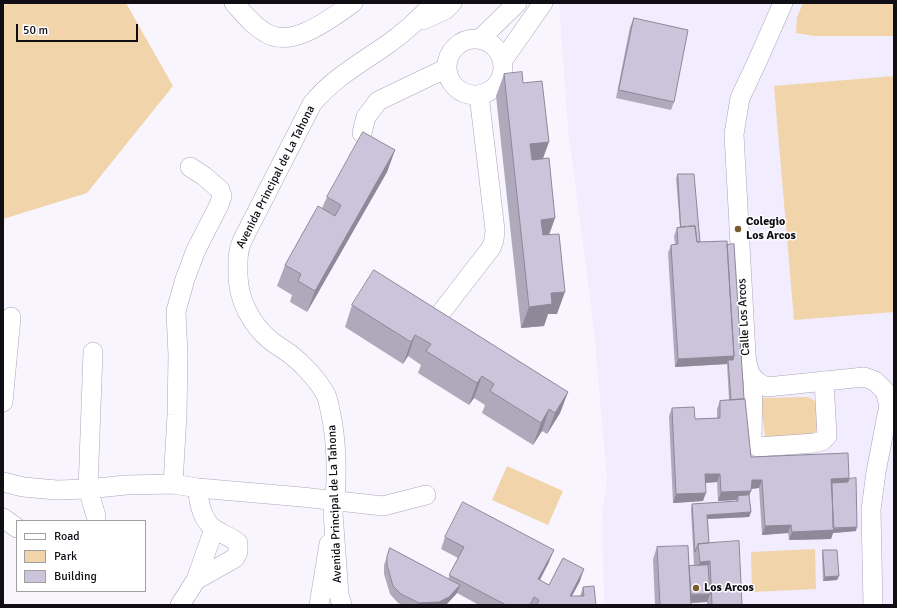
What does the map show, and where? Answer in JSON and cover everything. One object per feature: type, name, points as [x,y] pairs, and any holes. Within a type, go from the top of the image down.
[{"type":"street","points":[[234,3],[249,20],[267,34],[282,37],[296,37],[321,24],[353,3]]},
{"type":"street","name":"Avenida Principal de La Tahona","points":[[342,605],[340,596],[334,507],[335,438],[326,396],[317,381],[290,354],[264,335],[247,312],[238,285],[237,256],[242,241],[312,104],[321,92],[338,78],[389,44],[412,25],[434,3]]},
{"type":"street","name":"Avenida Principal de La Tahona","points":[[412,25],[445,10],[452,3]]},
{"type":"street","points":[[480,39],[517,3]]},
{"type":"street","points":[[503,60],[544,3]]},
{"type":"street","name":"Calle Los Arcos","points":[[753,377],[747,365],[746,355],[734,134],[740,98],[783,3]]},
{"type":"street","points":[[480,39],[490,42],[498,50],[503,60],[502,76],[498,82],[493,89],[479,95],[467,94],[457,88],[450,79],[447,68],[449,56],[456,46],[467,40],[480,39]]},
{"type":"street","points":[[362,132],[366,117],[378,101],[447,68]]},
{"type":"street","points":[[443,310],[491,248],[494,240],[495,230],[479,95]]},
{"type":"street","points":[[173,484],[177,415],[178,356],[176,311],[185,279],[196,250],[219,205],[222,196],[220,190],[204,176],[190,167]]},
{"type":"street","points":[[3,402],[11,317]]},
{"type":"street","points":[[93,352],[88,490],[96,516]]},
{"type":"street","points":[[753,377],[758,383],[767,387],[864,377],[875,382],[885,391],[889,406],[876,472],[871,510],[873,605]]},
{"type":"street","points":[[753,377],[752,439],[754,444],[758,447],[822,442],[827,436],[824,381]]},
{"type":"street","points":[[3,482],[23,487],[57,490],[88,490],[126,485],[173,484],[334,507],[383,506],[426,495]]},
{"type":"street","points":[[196,580],[235,558],[238,552],[238,544],[232,538],[214,529],[203,515],[198,500],[198,488]]},
{"type":"street","points":[[319,605],[334,507]]},
{"type":"street","points":[[3,518],[16,527]]},
{"type":"street","points":[[180,605],[196,580],[214,529]]},
{"type":"shaded area","name":"Colegio Los Arcos","points":[[559,3],[803,3],[797,17],[796,33],[814,36],[894,36],[894,589],[892,605],[604,605],[602,510],[607,481],[594,329],[568,129]]},
{"type":"green space","points":[[13,3],[126,3],[173,86],[87,193],[3,219],[3,5]]},
{"type":"green space","points":[[803,3],[894,3],[894,36],[814,36],[796,33],[797,17]]},
{"type":"green space","points":[[894,76],[894,312],[794,320],[774,86]]},
{"type":"green space","points":[[807,397],[812,399],[818,405],[819,428],[810,437],[768,440],[765,436],[760,398]]},
{"type":"green space","points":[[507,466],[563,491],[548,525],[492,500]]},
{"type":"green space","points":[[815,549],[816,589],[752,592],[751,552]]},
{"type":"building","points":[[634,18],[688,30],[674,102],[619,90]]},
{"type":"building","points":[[522,72],[523,83],[542,81],[549,142],[530,144],[532,160],[549,158],[555,218],[541,220],[543,235],[559,234],[565,292],[551,293],[552,304],[529,307],[504,74]]},
{"type":"building","points":[[363,132],[395,150],[315,291],[298,281],[301,274],[285,265],[318,206],[335,216],[341,205],[327,197]]},
{"type":"building","points":[[678,174],[694,174],[700,242],[697,242],[695,226],[681,227]]},
{"type":"building","points":[[695,226],[697,242],[727,241],[734,356],[678,359],[671,245],[678,244],[677,228]]},
{"type":"building","points":[[734,244],[744,399],[731,400],[728,360],[733,360],[734,356],[727,245]]},
{"type":"building","points":[[374,270],[568,392],[555,413],[549,409],[541,423],[490,391],[494,384],[482,376],[477,383],[426,351],[431,344],[415,335],[411,342],[352,305]]},
{"type":"building","points":[[745,399],[751,457],[848,453],[849,478],[831,479],[834,530],[792,532],[791,525],[765,526],[762,480],[752,480],[751,491],[721,492],[720,474],[705,474],[706,493],[676,494],[672,408],[694,407],[695,419],[720,418],[720,401]]},
{"type":"building","points":[[856,478],[857,527],[833,528],[832,483],[848,482],[849,479]]},
{"type":"building","points":[[749,495],[751,512],[707,515],[709,543],[698,544],[695,552],[692,504],[738,501],[738,496]]},
{"type":"building","points":[[463,502],[554,550],[538,579],[549,585],[563,558],[584,569],[570,596],[584,596],[583,587],[594,586],[596,605],[537,605],[539,600],[534,597],[530,605],[506,605],[449,575],[464,547],[445,537]]},
{"type":"building","points":[[739,541],[742,605],[712,605],[710,561],[700,562],[698,544]]},
{"type":"building","points":[[688,546],[691,605],[660,605],[657,547]]},
{"type":"building","points":[[390,548],[460,585],[449,597],[439,602],[419,603],[401,594],[393,586],[387,565],[387,557]]},
{"type":"building","points":[[823,550],[837,550],[839,576],[825,577]]},
{"type":"building","points":[[708,565],[710,594],[691,594],[689,566]]},
{"type":"place","name":"Colegio Los Arcos","points":[[738,229]]},
{"type":"place","name":"Los Arcos","points":[[696,588]]}]
